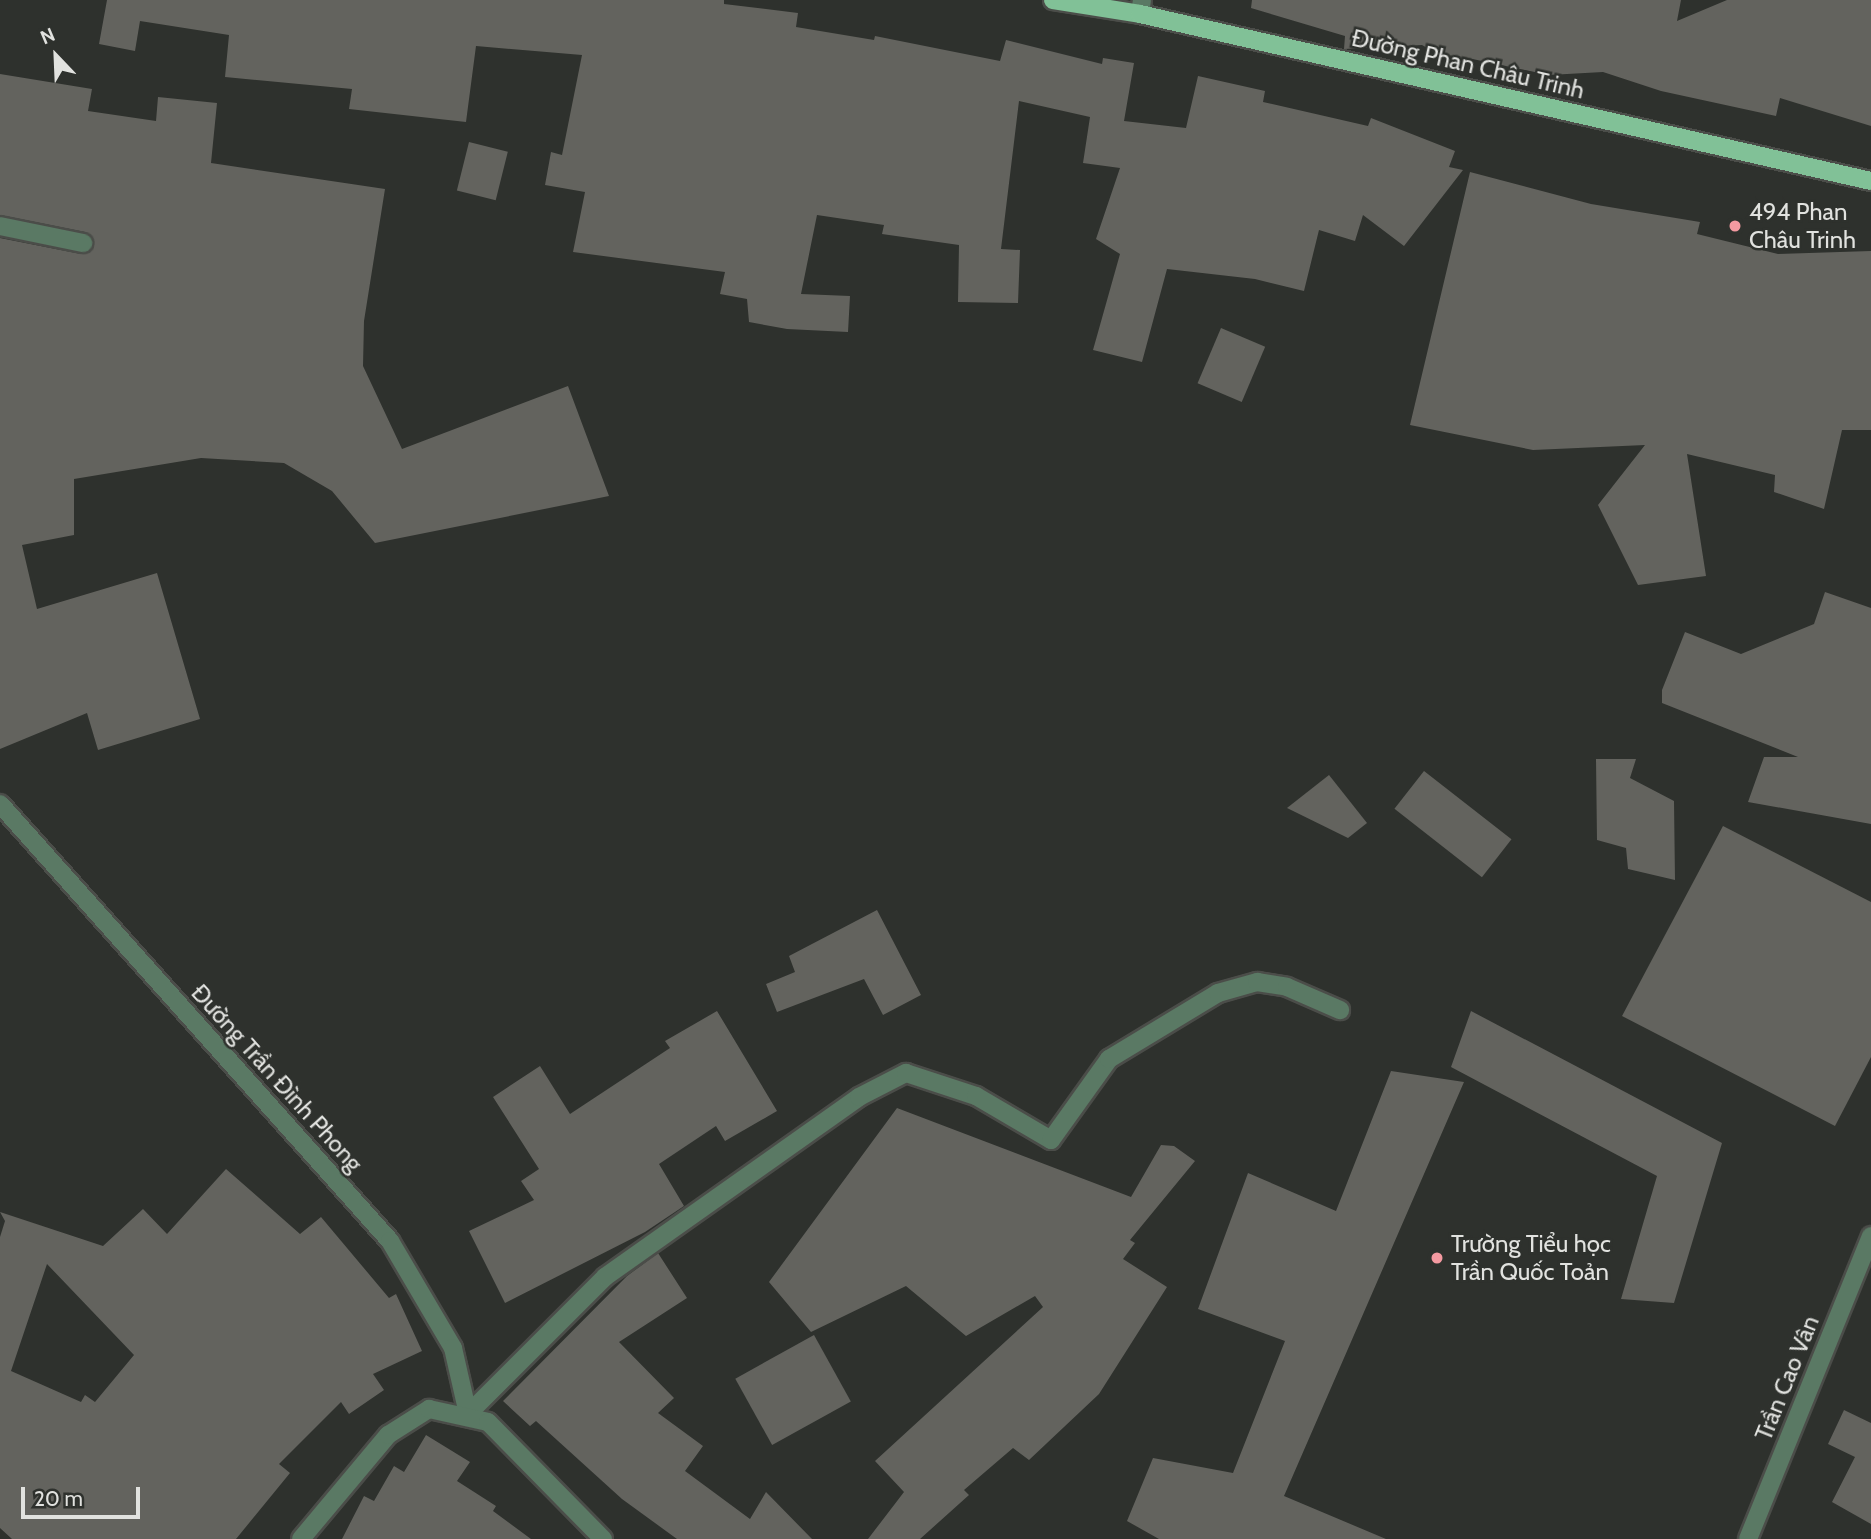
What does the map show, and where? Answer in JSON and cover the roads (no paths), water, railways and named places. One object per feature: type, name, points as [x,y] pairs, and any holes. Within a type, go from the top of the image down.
[{"type":"main road","name":"Đường Phan Châu Trinh","points":[[1053,0],[1141,7],[1871,181]]},
{"type":"street","points":[[0,226],[83,243]]},
{"type":"street","name":"Đường Trần Đình Phong","points":[[0,804],[390,1241],[453,1348],[468,1414]]},
{"type":"street","points":[[468,1414],[605,1277],[859,1097],[906,1073],[976,1096],[1051,1140],[1109,1059],[1218,993],[1257,982],[1287,987],[1340,1010]]},
{"type":"street","name":"Trần Cao Vân","points":[[1748,1539],[1871,1236]]},
{"type":"street","points":[[301,1539],[388,1435],[429,1409],[468,1414],[488,1422],[603,1539]]},
{"type":"place","name":"494 Phan Châu Trinh","points":[[1735,226]]},
{"type":"place","name":"Trường Tiểu học Trần Quốc Toản","points":[[1437,1258]]}]
